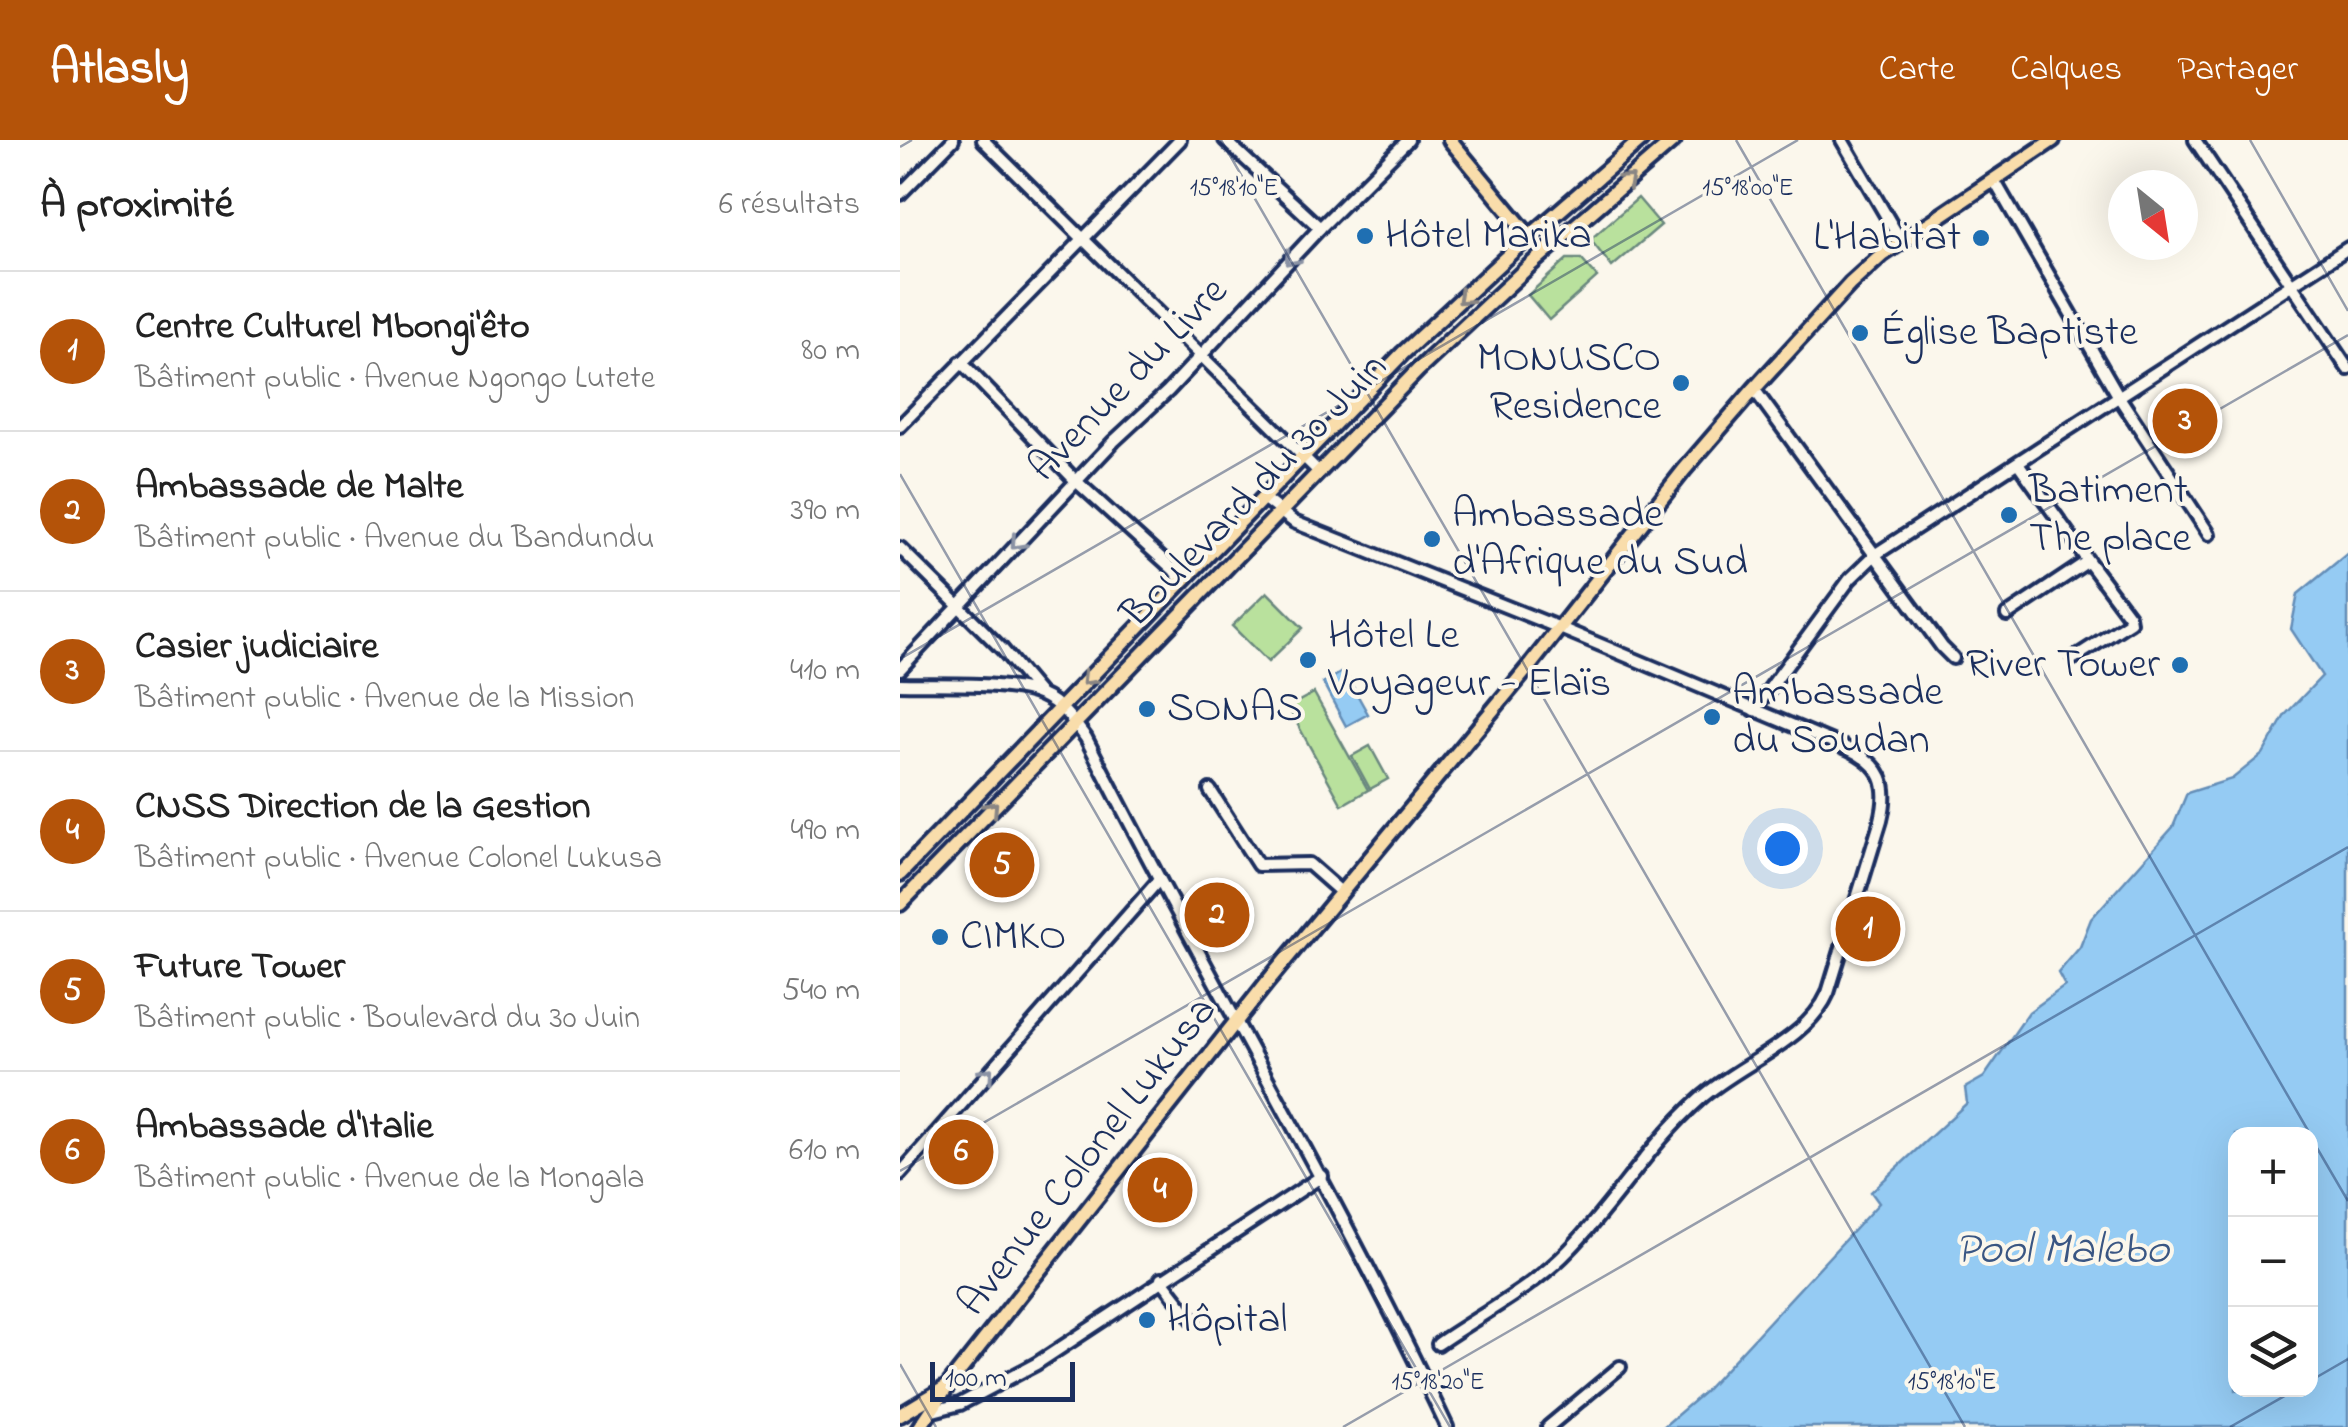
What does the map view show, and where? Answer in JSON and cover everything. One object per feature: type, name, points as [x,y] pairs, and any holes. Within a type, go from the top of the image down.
[{"type":"main road","points":[[1450,140],[1530,237]]},
{"type":"main road","name":"Boulevard du 30 Juin","points":[[900,874],[1403,354],[1641,140]]},
{"type":"main road","name":"Boulevard du 30 Juin","points":[[900,904],[1318,471],[1495,298],[1674,140]]},
{"type":"main road","name":"Avenue Colonel Lukusa","points":[[920,1427],[946,1387],[1238,1021],[1754,389],[1850,284],[1901,241],[2052,140]]},
{"type":"main road","points":[[900,882],[912,893]]},
{"type":"main road","name":"Avenue Colonel Lukusa","points":[[900,1414],[946,1387]]},
{"type":"street","points":[[900,194],[953,140]]},
{"type":"street","points":[[983,140],[1318,471]]},
{"type":"street","points":[[900,426],[1180,140]]},
{"type":"street","points":[[1225,140],[1320,228]]},
{"type":"street","name":"Avenue du Livre","points":[[900,670],[1076,481],[1408,140]]},
{"type":"street","points":[[1842,140],[1901,241]]},
{"type":"street","points":[[2195,140],[2348,369]]},
{"type":"street","points":[[1994,180],[2119,397],[2209,534]]},
{"type":"street","points":[[1754,710],[1850,579],[1876,554],[2348,248]]},
{"type":"street","points":[[961,362],[1076,481],[1174,570],[1182,582]]},
{"type":"street","points":[[1754,389],[1942,647],[1954,658]]},
{"type":"street","points":[[2018,464],[2129,616],[2130,622],[2074,658]]},
{"type":"street","points":[[1263,498],[1294,522],[1560,628],[1863,756],[1877,766],[1886,786],[1881,820],[1825,1001],[1809,1022],[1696,1102],[1566,1254],[1438,1344]]},
{"type":"street","points":[[900,548],[1009,657],[1039,693],[1074,722],[1322,1176],[1447,1427]]},
{"type":"street","points":[[2007,616],[2088,561]]},
{"type":"street","points":[[900,684],[1039,693]]},
{"type":"street","points":[[1210,790],[1258,864],[1308,864],[1342,893]]},
{"type":"street","points":[[900,1174],[1158,881]]},
{"type":"street","points":[[933,1411],[986,1392],[1036,1364],[1322,1176]]},
{"type":"street","points":[[1161,1279],[1192,1320]]},
{"type":"street","points":[[1548,1427],[1620,1367]]},
{"type":"green space","points":[[1638,198],[1661,225],[1612,267],[1592,238]]},
{"type":"green space","points":[[1567,259],[1581,259],[1597,277],[1549,320],[1528,295]]},
{"type":"green space","points":[[1267,592],[1303,628],[1268,662],[1232,626]]},
{"type":"green space","points":[[1314,693],[1368,790],[1342,805],[1288,707]]},
{"type":"green space","points":[[1370,746],[1388,779],[1370,789],[1352,756]]},
{"type":"water","name":"Pool Malebo","points":[[2348,553],[2348,1427],[1663,1427],[1704,1392],[1879,1203],[1871,1192],[1967,1103],[1965,1088],[1984,1077],[2029,1012],[2065,986],[2058,973],[2080,947],[2091,919],[2173,827],[2187,793],[2232,779],[2263,754],[2285,715],[2322,676],[2291,629],[2298,594]]},
{"type":"water","points":[[1344,671],[1368,714],[1346,726],[1323,683]]},
{"type":"place","name":"Hôtel Marika","points":[[1365,236]]},
{"type":"place","name":"L'Habitat","points":[[1981,238]]},
{"type":"place","name":"Église Baptiste","points":[[1860,333]]},
{"type":"place","name":"MONUSCO Residence","points":[[1681,383]]},
{"type":"place","name":"Casier judiciaire","points":[[2185,421]]},
{"type":"place","name":"Batiment The place","points":[[2009,515]]},
{"type":"place","name":"Ambassade d'Afrique du Sud","points":[[1432,539]]},
{"type":"place","name":"Hôtel Le Voyageur - Elaïs","points":[[1308,660]]},
{"type":"place","name":"River Tower","points":[[2180,665]]},
{"type":"place","name":"SONAS","points":[[1147,709]]},
{"type":"place","name":"Ambassade du Soudan","points":[[1712,717]]},
{"type":"place","name":"Future Tower","points":[[1002,865]]},
{"type":"place","name":"Ambassade de Malte","points":[[1217,915]]},
{"type":"place","name":"Centre Culturel Mbongi'êto","points":[[1868,929]]},
{"type":"place","name":"CIMKO","points":[[940,937]]},
{"type":"place","name":"Ambassade d'Italie","points":[[961,1152]]},
{"type":"place","name":"CNSS Direction de la Gestion","points":[[1160,1190]]},
{"type":"place","name":"Hôpital","points":[[1147,1320]]}]
